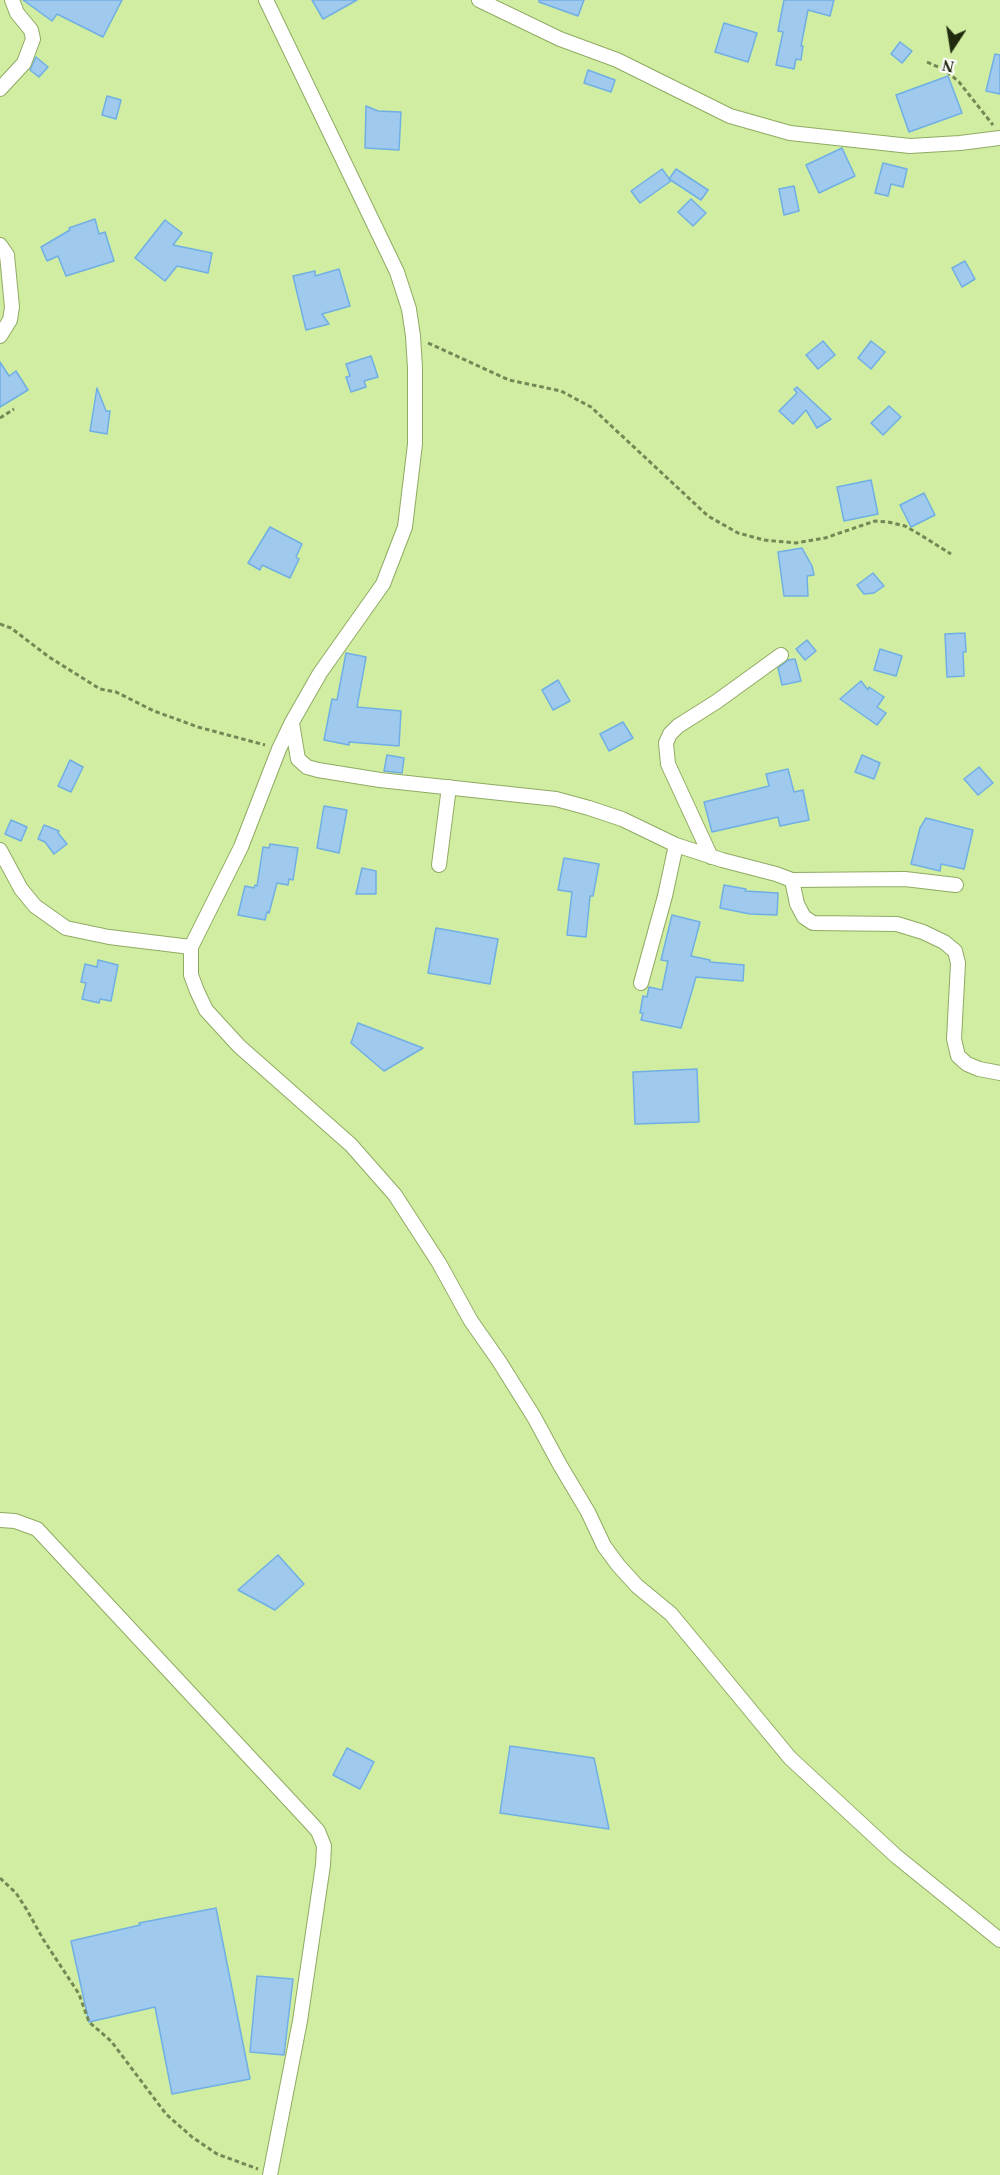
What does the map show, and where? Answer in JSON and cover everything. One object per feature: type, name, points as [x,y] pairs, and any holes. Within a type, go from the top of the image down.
[{"type":"street","points":[[0,89],[24,63],[33,39],[31,30],[17,13],[12,0]]},
{"type":"street","points":[[266,0],[397,272],[409,309],[413,336],[415,444],[405,528],[383,584],[320,674],[292,722],[279,749],[241,848],[190,947],[191,975],[206,1010],[239,1046],[351,1145],[395,1195],[439,1263],[471,1321],[534,1417],[588,1512],[604,1546],[618,1565],[637,1587],[671,1614],[790,1758],[896,1856],[1000,1940]]},
{"type":"street","points":[[479,0],[560,39],[617,60],[730,116],[790,133],[910,146],[960,143],[997,132]]},
{"type":"street","points":[[0,245],[7,255],[12,308],[10,320],[0,336]]},
{"type":"street","points":[[711,857],[668,764],[666,743],[669,734],[781,655]]},
{"type":"street","points":[[292,722],[298,759],[307,767],[318,770],[380,780],[556,799],[622,819],[675,845],[792,880],[905,879],[956,885]]},
{"type":"street","points":[[439,865],[449,787]]},
{"type":"street","points":[[641,982],[665,896],[675,845]]},
{"type":"street","points":[[0,850],[21,889],[34,906],[66,928],[109,937],[190,947]]},
{"type":"street","points":[[792,880],[797,904],[804,917],[813,923],[897,924],[923,932],[944,942],[955,951],[958,963],[954,1039],[958,1056],[967,1064],[1000,1073]]},
{"type":"street","points":[[0,1520],[15,1521],[37,1529],[309,1820],[321,1838],[324,1846],[323,1865],[300,2021],[267,2173]]},
{"type":"path","points":[[927,62],[945,70],[959,82],[997,132]]},
{"type":"path","points":[[413,336],[509,380],[561,392],[591,407],[708,516],[738,533],[764,540],[796,543],[825,538],[875,521],[888,522],[904,526],[951,554]]},
{"type":"path","points":[[0,418],[14,409]]},
{"type":"path","points":[[0,624],[20,634],[49,657],[100,689],[116,692],[154,711],[198,727],[279,749]]},
{"type":"path","points":[[0,1878],[16,1893],[58,1964],[79,1994],[89,2022],[111,2041],[166,2114],[192,2138],[217,2154],[267,2173]]},
{"type":"building","points":[[23,0],[122,0],[103,37],[57,14],[52,21]]},
{"type":"building","points":[[312,0],[357,0],[323,19]]},
{"type":"building","points":[[539,0],[584,0],[578,16],[539,2]]},
{"type":"building","points":[[784,0],[834,0],[830,16],[808,10],[801,46],[803,46],[801,60],[796,59],[794,69],[776,65],[783,32],[778,31]]},
{"type":"building","points":[[724,23],[757,33],[748,62],[715,52]]},
{"type":"building","points":[[900,42],[912,51],[902,63],[891,54]]},
{"type":"building","points":[[995,54],[1000,55],[1000,94],[986,91]]},
{"type":"building","points":[[36,57],[48,67],[39,77],[30,70]]},
{"type":"building","points":[[588,70],[615,80],[611,92],[584,83]]},
{"type":"building","points":[[948,76],[962,113],[909,132],[896,95]]},
{"type":"building","points":[[107,96],[121,100],[116,119],[102,115]]},
{"type":"building","points":[[366,106],[378,111],[401,112],[399,150],[365,148]]},
{"type":"building","points":[[842,148],[855,176],[819,193],[806,165]]},
{"type":"building","points":[[883,163],[907,169],[903,187],[891,184],[888,196],[875,193]]},
{"type":"building","points":[[662,169],[671,181],[640,203],[631,191]]},
{"type":"building","points":[[676,169],[708,190],[701,200],[669,179]]},
{"type":"building","points":[[794,186],[799,211],[784,215],[779,189]]},
{"type":"building","points":[[691,199],[706,213],[693,226],[678,212]]},
{"type":"building","points":[[95,219],[99,234],[105,232],[114,261],[66,276],[58,256],[47,261],[41,247],[70,230],[69,228]]},
{"type":"building","points":[[165,220],[182,233],[173,245],[212,253],[208,273],[177,266],[165,281],[135,258]]},
{"type":"building","points":[[965,261],[975,279],[962,287],[952,268]]},
{"type":"building","points":[[339,269],[350,306],[322,314],[329,324],[306,330],[293,276],[315,271],[315,276]]},
{"type":"building","points":[[823,341],[835,355],[818,369],[806,355]]},
{"type":"building","points":[[871,341],[885,352],[871,369],[858,358]]},
{"type":"building","points":[[371,356],[378,377],[364,381],[366,387],[351,392],[346,377],[350,376],[346,364]]},
{"type":"building","points":[[0,362],[9,376],[16,371],[28,390],[0,407]]},
{"type":"building","points":[[797,387],[831,419],[817,428],[806,410],[793,424],[779,411],[797,393],[794,389]]},
{"type":"building","points":[[97,388],[106,411],[110,411],[107,434],[90,431]]},
{"type":"building","points":[[889,406],[901,417],[883,435],[871,423]]},
{"type":"building","points":[[871,480],[878,514],[844,521],[837,487]]},
{"type":"building","points":[[924,493],[935,515],[911,527],[900,505]]},
{"type":"building","points":[[270,527],[302,544],[296,557],[299,559],[290,578],[262,565],[260,570],[248,563]]},
{"type":"building","points":[[802,548],[812,566],[814,575],[807,576],[808,596],[784,596],[778,552]]},
{"type":"building","points":[[873,573],[884,586],[874,593],[864,594],[857,585]]},
{"type":"building","points":[[965,633],[964,676],[947,677],[945,634]]},
{"type":"building","points":[[807,640],[816,651],[805,660],[796,649]]},
{"type":"building","points":[[880,649],[902,656],[896,676],[874,670]]},
{"type":"building","points":[[346,653],[366,657],[357,707],[401,711],[399,746],[349,742],[349,745],[324,740],[332,699],[337,700]]},
{"type":"building","points":[[795,659],[801,681],[782,685],[778,668],[788,660]]},
{"type":"building","points":[[558,680],[570,701],[553,710],[542,690]]},
{"type":"building","points":[[861,681],[868,690],[869,687],[884,697],[877,707],[886,713],[877,725],[840,699]]},
{"type":"building","points":[[623,722],[633,738],[609,751],[600,734]]},
{"type":"building","points":[[387,755],[404,758],[402,773],[384,771]]},
{"type":"building","points":[[862,755],[880,763],[874,779],[855,772]]},
{"type":"building","points":[[70,760],[83,767],[71,792],[58,786]]},
{"type":"building","points":[[979,767],[993,783],[978,795],[964,779]]},
{"type":"building","points":[[788,769],[794,792],[803,790],[809,820],[780,826],[778,817],[712,832],[704,802],[769,786],[766,774]]},
{"type":"building","points":[[324,806],[347,810],[339,853],[317,848]]},
{"type":"building","points":[[926,818],[973,830],[964,869],[941,864],[940,871],[911,864],[920,828]]},
{"type":"building","points":[[11,820],[27,827],[21,841],[5,834]]},
{"type":"building","points":[[44,825],[59,831],[58,833],[67,844],[54,854],[45,842],[38,839]]},
{"type":"building","points":[[270,844],[298,848],[293,880],[289,879],[288,885],[277,883],[265,920],[238,915],[245,886],[254,888],[255,885],[257,886],[263,847],[269,848]]},
{"type":"building","points":[[564,858],[599,864],[593,896],[590,896],[586,937],[567,935],[572,892],[558,890]]},
{"type":"building","points":[[362,868],[376,871],[376,894],[356,894]]},
{"type":"building","points":[[724,885],[746,889],[745,891],[778,893],[777,915],[750,914],[720,908]]},
{"type":"building","points":[[672,915],[700,922],[691,956],[710,960],[710,962],[744,965],[743,981],[696,977],[681,1028],[641,1020],[643,1013],[640,1013],[643,996],[647,997],[649,987],[662,990],[668,961],[661,960]]},
{"type":"building","points":[[436,928],[498,939],[490,984],[428,973]]},
{"type":"building","points":[[98,960],[118,965],[111,1001],[100,999],[99,1003],[82,999],[86,983],[81,982],[85,964],[97,967]]},
{"type":"building","points":[[358,1023],[423,1048],[384,1071],[351,1043]]},
{"type":"building","points":[[697,1069],[699,1122],[635,1124],[633,1072]]},
{"type":"building","points":[[278,1555],[304,1584],[275,1610],[238,1590]]},
{"type":"building","points":[[510,1746],[594,1758],[609,1829],[500,1813]]},
{"type":"building","points":[[347,1748],[374,1762],[360,1789],[333,1775]]},
{"type":"building","points":[[216,1908],[250,2079],[172,2094],[155,2007],[89,2022],[71,1941],[140,1925],[139,1923]]},
{"type":"building","points":[[257,1976],[293,1979],[284,2055],[250,2052]]}]
